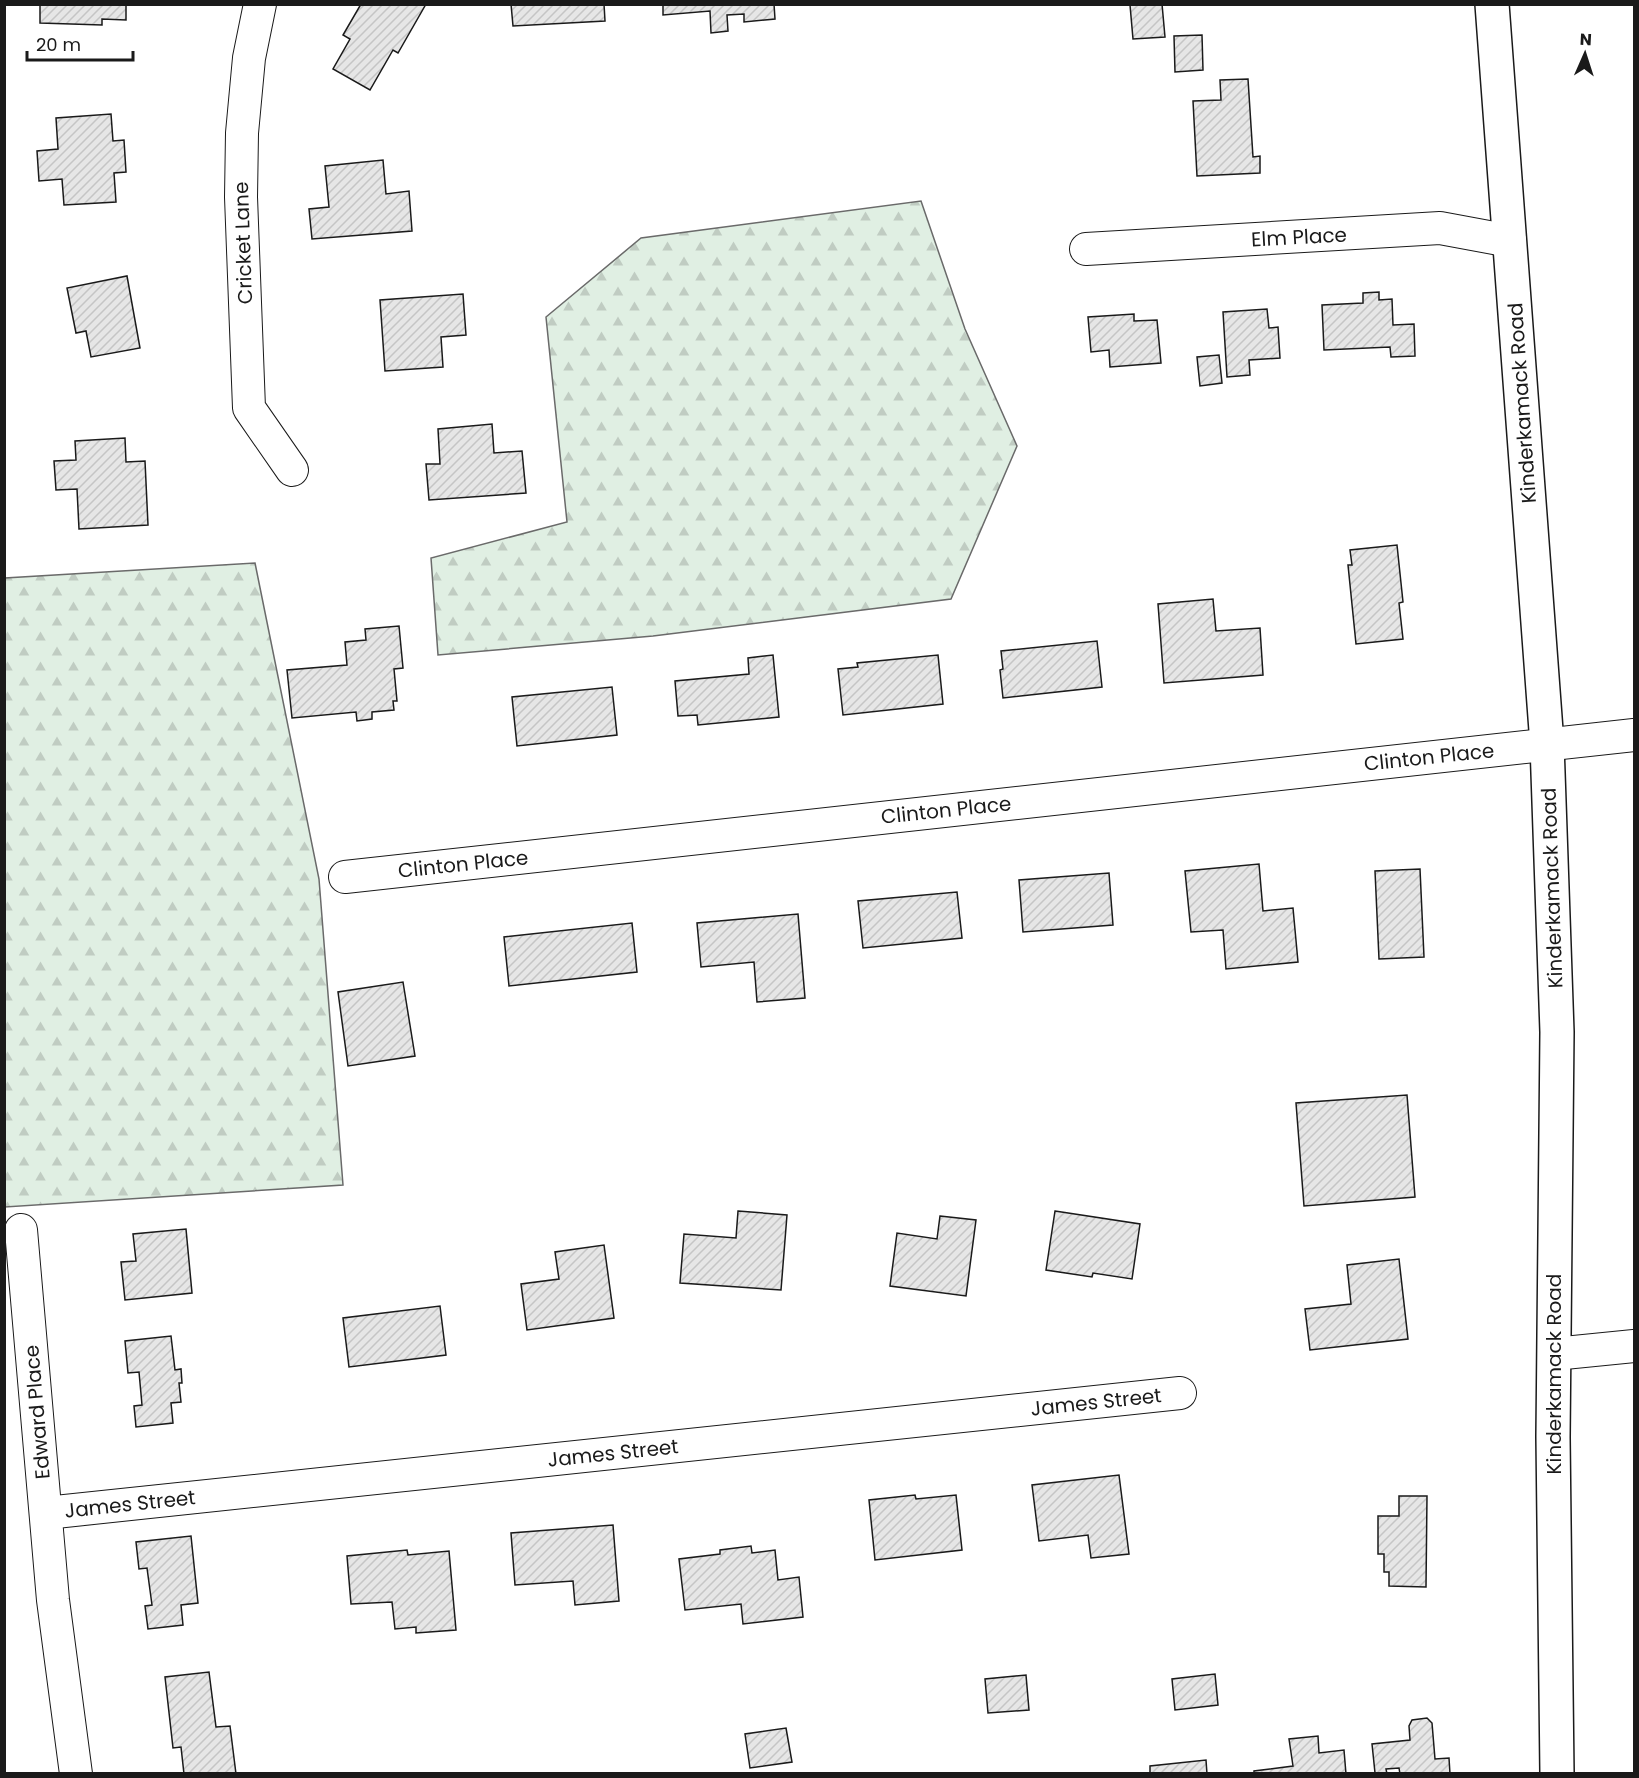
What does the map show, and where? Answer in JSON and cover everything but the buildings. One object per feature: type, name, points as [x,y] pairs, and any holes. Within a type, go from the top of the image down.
[{"type":"main road","name":"Kinderkamack Road","points":[[1492,4],[1547,744],[1557,1032],[1554,1354],[1557,1773]]},
{"type":"street","name":"Cricket Lane","points":[[260,4],[249,58],[242,133],[241,197],[249,408],[292,470]]},
{"type":"street","name":"Elm Place","points":[[1086,249],[1440,228],[1510,241]]},
{"type":"street","name":"Clinton Place","points":[[345,877],[1635,735]]},
{"type":"street","name":"Edward Place","points":[[21,1230],[53,1600],[76,1773]]},
{"type":"street","points":[[1554,1354],[1635,1346]]},
{"type":"street","name":"James Street","points":[[46,1513],[1180,1393]]},
{"type":"green space","points":[[921,201],[965,329],[1017,446],[951,599],[653,636],[438,655],[431,558],[567,522],[546,317],[641,238]]},
{"type":"green space","points":[[255,563],[319,879],[343,1185],[5,1207],[5,578]]}]
